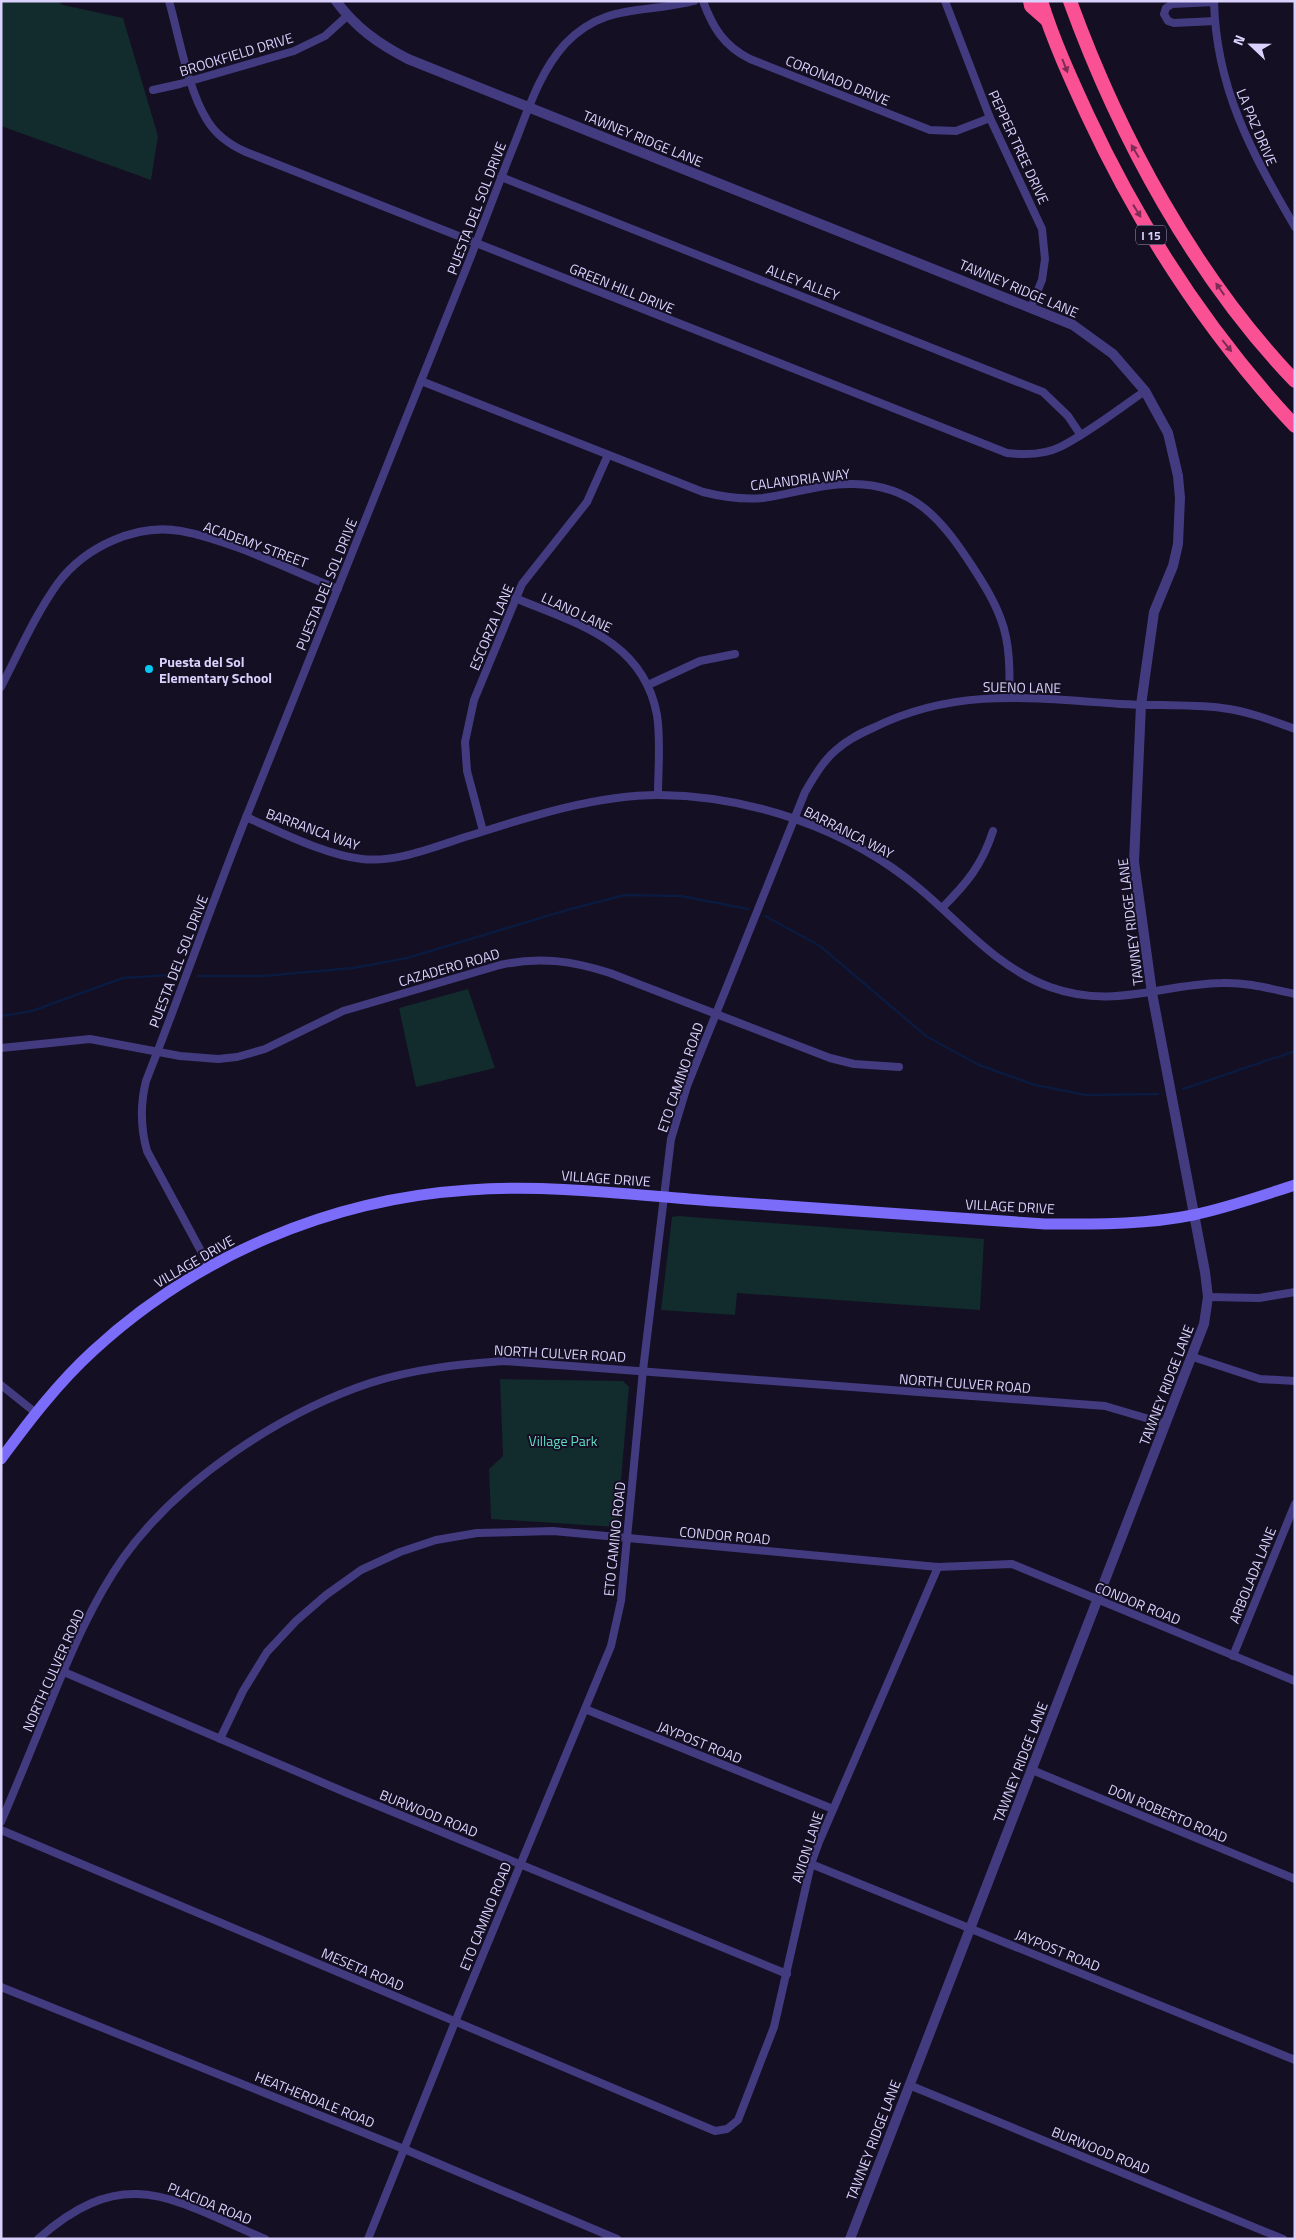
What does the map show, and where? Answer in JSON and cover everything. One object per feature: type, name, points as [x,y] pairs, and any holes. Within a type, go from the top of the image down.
[{"type":"highway","points":[[1030,1],[1031,6],[1047,20]]},
{"type":"highway","name":"I 15","points":[[1041,1],[1072,82],[1130,200],[1168,262],[1217,334],[1295,426]]},
{"type":"highway","name":"I 15","points":[[1070,1],[1091,60],[1124,133],[1194,251],[1237,312],[1295,381]]},
{"type":"main road","name":"VILLAGE DRIVE","points":[[1,1460],[36,1413],[92,1352],[120,1327],[175,1287],[208,1266],[270,1237],[328,1215],[379,1202],[428,1194],[509,1188],[1044,1224],[1142,1222],[1193,1215],[1236,1204],[1295,1185]]},
{"type":"street","name":"GREEN HILL DRIVE","points":[[169,1],[191,81],[207,121],[215,132],[234,147],[992,448],[1023,455],[1041,453],[1060,447],[1145,391]]},
{"type":"street","name":"TAWNEY RIDGE LANE","points":[[336,1],[347,16],[368,36],[386,48],[529,107],[1031,306],[1073,325],[1095,339],[1113,354],[1145,391],[1168,433],[1178,476],[1180,521],[1173,566],[1154,612],[1141,705],[1134,862],[1152,993],[1208,1297],[1204,1324],[1193,1357],[850,2239]]},
{"type":"street","name":"PUESTA DEL SOL DRIVE","points":[[208,1266],[154,1165],[143,1136],[142,1100],[157,1052],[246,817],[529,107],[549,64],[567,42],[586,27],[608,16],[631,9],[667,7],[694,1]]},
{"type":"street","name":"CORONADO DRIVE","points":[[703,1],[718,35],[737,52],[750,59],[930,130],[956,131],[990,118]]},
{"type":"street","name":"PEPPER TREE DRIVE","points":[[946,1],[990,118],[1038,218],[1044,240],[1042,280],[1031,306]]},
{"type":"street","points":[[1214,1],[1172,4],[1166,8],[1164,14],[1168,21],[1174,23],[1215,21]]},
{"type":"street","name":"LA PAZ DRIVE","points":[[1214,1],[1215,21],[1225,83],[1258,164],[1295,227]]},
{"type":"street","name":"BROOKFIELD DRIVE","points":[[153,90],[191,81],[307,46],[325,36],[347,16]]},
{"type":"street","name":"ALLEY ALLEY","points":[[501,177],[1043,392],[1068,416],[1080,434]]},
{"type":"street","name":"CALANDRIA WAY","points":[[421,381],[703,492],[725,497],[762,498],[852,484],[886,488],[923,506],[935,515],[960,548],[979,577],[1000,618],[1006,635],[1010,665],[1009,697]]},
{"type":"street","name":"ESCORZA LANE","points":[[483,831],[467,771],[466,735],[474,700],[515,598],[528,574],[587,502],[608,455]]},
{"type":"street","name":"ACADEMY STREET","points":[[1,686],[47,600],[59,582],[79,561],[123,536],[153,530],[180,531],[208,537],[338,589]]},
{"type":"street","name":"LLANO LANE","points":[[515,598],[608,639],[632,660],[648,686],[657,716],[658,795]]},
{"type":"street","points":[[648,686],[700,660],[735,654]]},
{"type":"street","name":"SUENO LANE","points":[[794,817],[805,792],[820,767],[835,750],[852,738],[910,712],[968,699],[1009,697],[1223,708],[1242,711],[1295,729]]},
{"type":"street","name":"BARRANCA WAY","points":[[246,817],[298,840],[350,857],[366,860],[417,852],[483,831],[592,803],[658,795],[725,802],[794,817],[876,858],[907,878],[994,957],[1035,981],[1070,993],[1088,996],[1129,997],[1224,983],[1249,985],[1295,994]]},
{"type":"street","name":"ETO CAMINO ROAD","points":[[368,2239],[455,2022],[611,1646],[617,1625],[662,1197],[671,1139],[677,1115],[794,817]]},
{"type":"street","points":[[942,908],[969,880],[981,862],[992,831]]},
{"type":"street","name":"CAZADERO ROAD","points":[[1,1048],[90,1039],[200,1059],[218,1059],[252,1054],[343,1012],[500,965],[532,960],[563,961],[591,967],[830,1058],[854,1064],[900,1067]]},
{"type":"street","points":[[1208,1297],[1259,1298],[1295,1292]]},
{"type":"street","points":[[1193,1357],[1260,1379],[1295,1381]]},
{"type":"street","name":"NORTH CULVER ROAD","points":[[1,1822],[79,1634],[102,1592],[124,1558],[152,1524],[192,1486],[231,1454],[290,1418],[336,1396],[371,1383],[453,1364],[504,1361],[1105,1406],[1166,1424]]},
{"type":"street","points":[[1,1385],[36,1413]]},
{"type":"street","name":"ARBOLADA LANE","points":[[1233,1656],[1295,1504]]},
{"type":"street","name":"CONDOR ROAD","points":[[220,1739],[243,1691],[267,1652],[303,1614],[326,1595],[361,1570],[400,1552],[436,1540],[476,1533],[554,1531],[938,1567],[1012,1564],[1295,1681]]},
{"type":"street","name":"AVION LANE","points":[[715,2131],[727,2129],[738,2120],[747,2101],[774,2027],[811,1864],[938,1567]]},
{"type":"street","name":"BURWOOD ROAD","points":[[64,1672],[220,1739],[787,1974]]},
{"type":"street","name":"JAYPOST ROAD","points":[[586,1709],[833,1809]]},
{"type":"street","name":"DON ROBERTO ROAD","points":[[1032,1770],[1295,1879]]},
{"type":"street","name":"MESETA ROAD","points":[[1,1830],[715,2131]]},
{"type":"street","name":"JAYPOST ROAD","points":[[811,1864],[971,1927],[1295,2060]]},
{"type":"street","name":"HEATHERDALE ROAD","points":[[1,1987],[404,2149],[617,2239]]},
{"type":"street","name":"BURWOOD ROAD","points":[[909,2084],[1283,2239]]},
{"type":"street","name":"PLACIDA ROAD","points":[[38,2239],[53,2225],[90,2202],[112,2196],[132,2194],[171,2198],[265,2239]]},
{"type":"green space","points":[[1,1],[57,1],[63,5],[123,18],[158,136],[151,180],[1,126]]},
{"type":"green space","points":[[468,989],[495,1068],[416,1087],[399,1008]]},
{"type":"green space","points":[[672,1217],[984,1239],[980,1310],[737,1293],[735,1315],[661,1310]]},
{"type":"green space","name":"Village Park","points":[[500,1379],[623,1381],[629,1387],[617,1527],[491,1519],[489,1469],[503,1456]]},
{"type":"waterway","points":[[198,976],[263,976],[353,968],[407,958],[567,910],[625,895],[681,896],[748,909]]},
{"type":"waterway","points":[[765,916],[820,946],[926,1036],[979,1065],[1035,1085],[1086,1095],[1158,1094]]},
{"type":"waterway","points":[[1,1016],[32,1011],[123,978],[168,975]]},
{"type":"waterway","points":[[1183,1089],[1295,1051]]},
{"type":"place","name":"Puesta del Sol Elementary School","points":[[149,669]]}]
